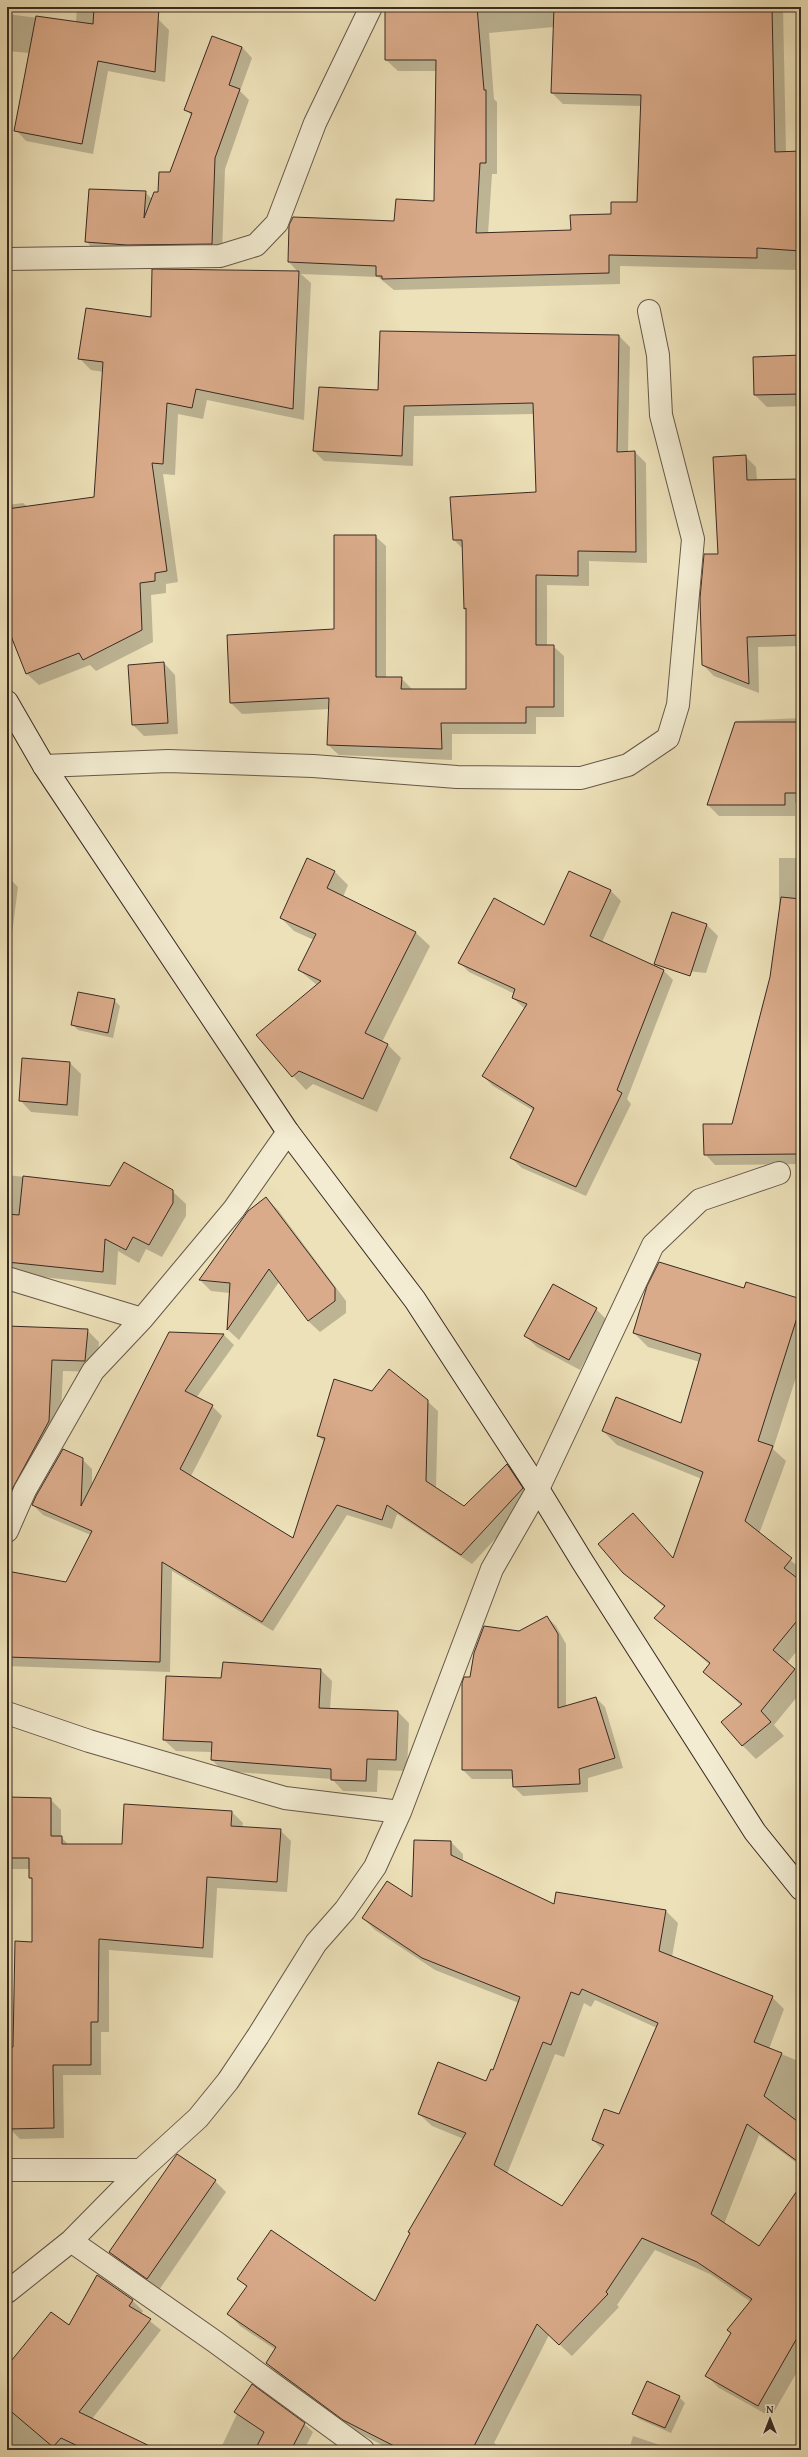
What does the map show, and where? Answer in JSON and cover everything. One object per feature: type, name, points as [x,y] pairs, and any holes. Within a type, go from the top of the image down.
[{"type":"street","points":[[7,259],[220,256],[256,245],[278,223],[315,123],[371,7]]},
{"type":"street","points":[[44,766],[168,761],[313,766],[457,777],[581,778],[628,765],[668,738],[678,705],[693,539],[661,415],[658,354],[649,311]]},
{"type":"street","points":[[7,702],[44,766],[288,1132],[415,1300],[538,1489],[582,1561],[755,1832],[801,1889]]},
{"type":"street","points":[[7,1531],[25,1490],[93,1371],[142,1319],[234,1209],[288,1132]]},
{"type":"street","points":[[7,2292],[71,2241],[141,2170],[198,2118],[228,2081],[316,1943],[345,1910],[375,1867],[400,1812],[492,1569],[538,1489],[653,1245],[700,1200],[780,1173]]},
{"type":"street","points":[[7,1278],[142,1319]]},
{"type":"street","points":[[7,1713],[89,1741],[285,1798],[400,1812]]},
{"type":"street","points":[[7,2170],[141,2170]]},
{"type":"street","points":[[71,2241],[214,2341],[363,2450]]},
{"type":"building","points":[[94,7],[159,7],[155,72],[98,61],[82,144],[14,131],[36,16],[93,24]]},
{"type":"building","points":[[385,7],[477,7],[484,90],[486,90],[486,163],[480,163],[476,233],[571,230],[570,215],[611,214],[611,202],[637,202],[641,95],[551,93],[554,7],[772,7],[775,152],[801,151],[801,251],[757,248],[757,258],[609,255],[609,273],[382,279],[382,276],[376,276],[376,266],[288,262],[289,225],[293,217],[394,221],[396,199],[434,201],[436,60],[385,60]]},
{"type":"building","points":[[212,36],[242,47],[229,85],[240,89],[215,158],[212,244],[127,245],[85,242],[89,189],[146,191],[144,218],[154,192],[158,192],[159,172],[170,172],[192,113],[184,110]]},
{"type":"building","points":[[152,269],[299,271],[293,409],[196,389],[192,408],[167,403],[163,464],[152,463],[167,571],[155,573],[155,581],[140,583],[142,630],[83,660],[79,653],[26,674],[7,626],[7,509],[94,497],[103,362],[78,359],[86,308],[151,317]]},
{"type":"building","points":[[380,331],[619,335],[617,452],[635,451],[636,552],[578,551],[578,576],[536,575],[536,645],[554,645],[554,707],[526,707],[526,723],[441,723],[442,749],[327,745],[329,698],[230,703],[227,635],[334,629],[334,535],[376,535],[376,677],[402,677],[401,689],[466,689],[466,608],[464,609],[462,540],[453,540],[450,497],[536,492],[533,403],[404,406],[402,456],[313,451],[319,387],[378,390]]},
{"type":"building","points":[[801,355],[801,394],[754,395],[753,357]]},
{"type":"building","points":[[746,455],[747,480],[801,479],[801,635],[747,637],[749,684],[702,665],[700,598],[704,554],[718,554],[713,457]]},
{"type":"building","points":[[164,662],[168,723],[132,725],[128,665]]},
{"type":"building","points":[[735,722],[799,722],[798,793],[785,793],[785,805],[707,805]]},
{"type":"building","points":[[307,858],[335,871],[327,888],[416,932],[365,1033],[388,1044],[363,1099],[299,1071],[292,1077],[256,1035],[321,981],[298,970],[316,934],[280,918]]},
{"type":"building","points":[[569,871],[611,890],[590,936],[664,970],[617,1090],[622,1093],[576,1187],[510,1158],[534,1108],[482,1076],[527,1004],[512,998],[515,989],[458,963],[494,898],[544,925]]},
{"type":"building","points":[[781,897],[801,899],[801,1130],[799,1130],[798,1154],[704,1155],[703,1124],[732,1124],[770,977]]},
{"type":"building","points":[[672,912],[707,924],[690,976],[654,964]]},
{"type":"building","points":[[78,992],[115,999],[108,1033],[71,1025]]},
{"type":"building","points":[[22,1058],[70,1062],[67,1105],[19,1101]]},
{"type":"building","points":[[124,1162],[173,1190],[173,1203],[149,1245],[133,1237],[126,1250],[105,1239],[103,1272],[7,1262],[7,1214],[19,1215],[23,1176],[110,1186]]},
{"type":"building","points":[[266,1197],[335,1288],[335,1301],[308,1321],[269,1269],[227,1330],[230,1283],[199,1280],[248,1211]]},
{"type":"building","points":[[659,1262],[744,1288],[746,1282],[801,1299],[801,1305],[758,1441],[773,1446],[745,1521],[792,1558],[784,1568],[801,1581],[801,1616],[773,1650],[795,1669],[761,1711],[771,1722],[742,1746],[721,1722],[742,1704],[703,1672],[710,1663],[654,1618],[665,1606],[623,1573],[598,1544],[633,1513],[673,1558],[703,1472],[602,1431],[616,1397],[681,1423],[701,1354],[633,1333],[647,1286]]},
{"type":"building","points":[[553,1284],[597,1308],[569,1360],[524,1336]]},
{"type":"building","points":[[7,1326],[88,1329],[85,1361],[52,1360],[49,1421],[9,1495],[7,1494]]},
{"type":"building","points":[[169,1332],[224,1334],[185,1391],[213,1405],[180,1469],[293,1538],[325,1438],[317,1436],[334,1379],[372,1391],[389,1369],[428,1400],[426,1481],[464,1506],[507,1464],[523,1488],[461,1555],[387,1505],[382,1520],[337,1505],[262,1622],[162,1562],[160,1662],[7,1657],[7,1571],[66,1582],[92,1531],[32,1505],[36,1496],[63,1449],[83,1458],[81,1506]]},
{"type":"building","points":[[547,1616],[558,1634],[558,1708],[596,1697],[615,1758],[579,1769],[580,1784],[513,1787],[512,1770],[462,1770],[462,1683],[464,1677],[470,1677],[474,1653],[484,1626],[519,1631]]},
{"type":"building","points":[[223,1662],[321,1669],[319,1708],[398,1711],[396,1760],[367,1759],[366,1781],[331,1780],[331,1769],[211,1760],[212,1742],[163,1740],[166,1676],[221,1678]]},
{"type":"building","points":[[7,1797],[51,1798],[51,1836],[62,1836],[62,1844],[122,1844],[124,1804],[232,1811],[231,1826],[281,1829],[277,1882],[207,1877],[203,1948],[99,1939],[98,2022],[91,2022],[91,2065],[53,2065],[54,2128],[8,2129],[8,2047],[13,2047],[15,1941],[32,1942],[32,1878],[29,1878],[29,1858],[7,1858]]},
{"type":"building","points":[[414,1840],[451,1841],[451,1855],[554,1904],[556,1892],[666,1910],[659,1951],[773,1996],[754,2042],[782,2053],[764,2096],[801,2124],[801,2164],[747,2124],[711,2214],[759,2246],[801,2185],[801,2331],[758,2406],[705,2376],[731,2333],[727,2330],[752,2299],[697,2262],[642,2238],[606,2292],[608,2294],[559,2345],[537,2324],[472,2450],[402,2450],[343,2420],[266,2363],[276,2347],[227,2314],[247,2286],[237,2279],[271,2230],[375,2301],[410,2233],[408,2232],[466,2133],[418,2114],[438,2062],[486,2081],[491,2069],[493,2070],[520,1997],[422,1958],[362,1918],[387,1881],[412,1897]],"holes":[[[582,1989],[658,2023],[619,2114],[604,2109],[592,2140],[604,2145],[562,2206],[494,2165],[543,2042],[551,2045],[571,1992],[579,1995]]]},
{"type":"building","points":[[177,2154],[216,2180],[147,2279],[109,2252]]},
{"type":"building","points":[[97,2275],[133,2300],[129,2306],[151,2319],[79,2412],[158,2450],[86,2450],[61,2438],[53,2447],[7,2408],[7,2366],[51,2312],[69,2325]]},
{"type":"building","points":[[647,2381],[680,2396],[665,2428],[632,2414]]},
{"type":"building","points":[[252,2384],[305,2423],[291,2450],[255,2450],[264,2432],[234,2412]]}]
